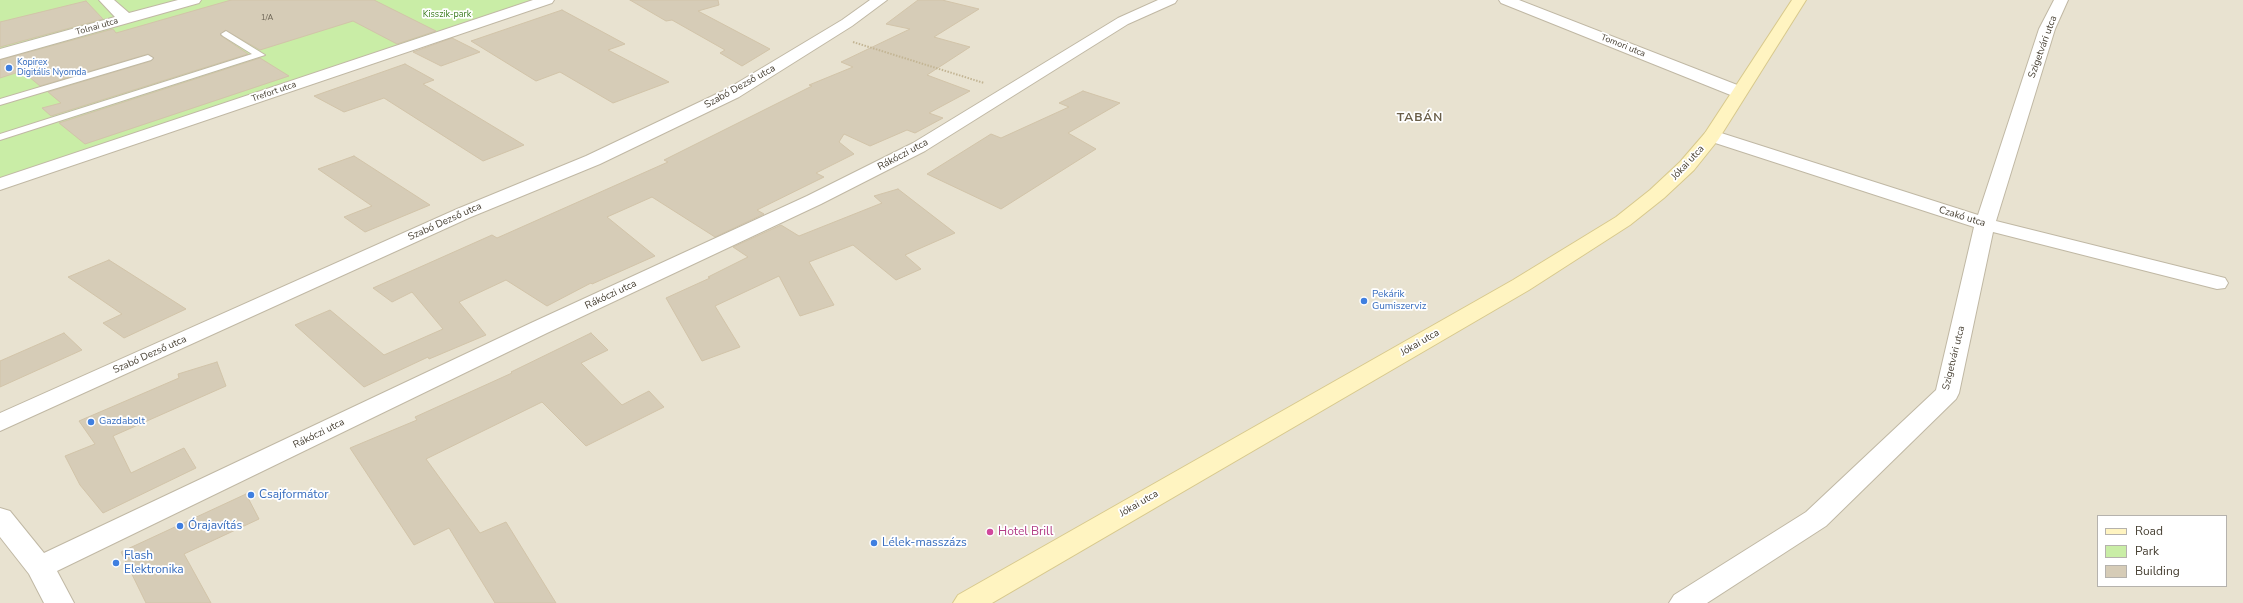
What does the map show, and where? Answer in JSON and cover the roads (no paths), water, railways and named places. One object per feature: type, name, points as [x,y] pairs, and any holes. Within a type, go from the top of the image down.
[{"type":"main road","name":"Jókai utca","points":[[968,603],[1584,246],[1623,221],[1657,194],[1686,166],[1712,136],[1799,0]]},
{"type":"street","points":[[106,0],[126,19]]},
{"type":"street","name":"Tolnai utca","points":[[0,54],[194,0]]},
{"type":"street","name":"Trefort utca","points":[[0,184],[547,0]]},
{"type":"street","name":"Szabó Dezső utca","points":[[0,423],[456,216],[593,160],[733,93],[829,34],[880,0]]},
{"type":"street","name":"Rákóczi utca","points":[[40,567],[532,331],[814,200],[919,147],[1011,92],[1123,21],[1170,0]]},
{"type":"street","name":"Tomori utca","points":[[1506,0],[1739,92]]},
{"type":"street","name":"Szigetvári utca","points":[[1684,603],[1816,519],[1947,393],[1985,224],[2047,29],[2061,0]]},
{"type":"street","name":"Czakó utca","points":[[1712,136],[1985,224],[2217,282]]},
{"type":"street","points":[[0,518],[40,567],[59,603]]},
{"type":"street","points":[[994,603],[1022,572]]},
{"type":"lane","points":[[0,137],[260,55],[226,34]]},
{"type":"lane","points":[[0,102],[148,58]]},
{"type":"place","name":"Kopirex Digitális Nyomda","points":[[9,68]]},
{"type":"place","name":"Pekárik Gumiszerviz","points":[[1364,301]]},
{"type":"place","name":"Gazdabolt","points":[[91,422]]},
{"type":"place","name":"Csajformátor","points":[[251,495]]},
{"type":"place","name":"Órajavítás","points":[[180,526]]},
{"type":"place","name":"Hotel Brill","points":[[990,532]]},
{"type":"place","name":"Lélek-masszázs","points":[[874,543]]},
{"type":"place","name":"Flash Elektronika","points":[[116,563]]},
{"type":"district","name":"TABÁN","points":[[1420,118]]},
{"type":"park label","name":"Kisszik-park","points":[[447,15]]}]
